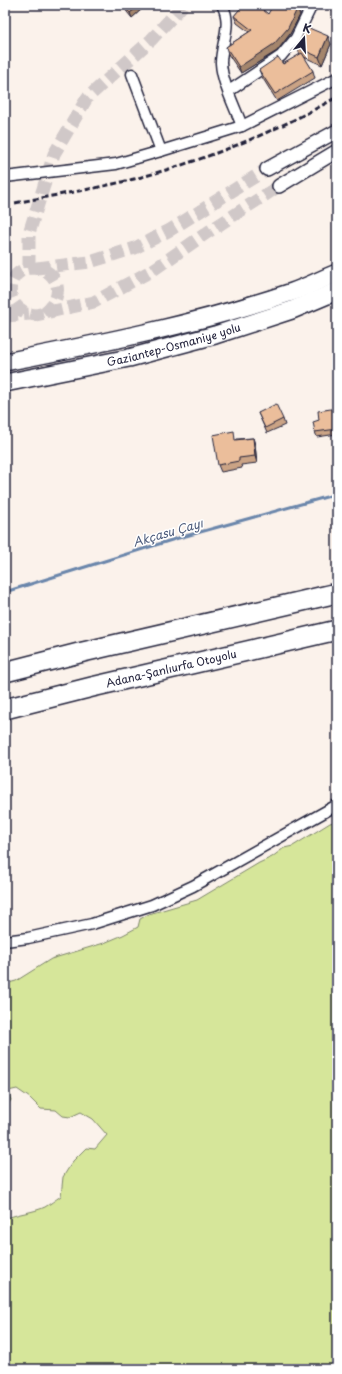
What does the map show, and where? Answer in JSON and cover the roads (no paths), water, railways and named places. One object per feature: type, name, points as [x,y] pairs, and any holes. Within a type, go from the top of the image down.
[{"type":"highway","name":"Gaziantep-Osmaniye yolu","points":[[5,362],[129,338],[208,318],[294,292],[337,273]]},
{"type":"highway","name":"Gaziantep-Osmaniye yolu","points":[[5,382],[129,358],[214,335],[292,310],[337,291]]},
{"type":"highway","points":[[5,672],[83,652],[337,593]]},
{"type":"highway","name":"Adana-Şanlıurfa Otoyolu","points":[[5,709],[92,687],[337,630]]},
{"type":"street","points":[[222,5],[225,9],[228,23],[221,62],[223,76],[242,126]]},
{"type":"street","points":[[229,91],[281,56],[296,38],[312,5]]},
{"type":"street","points":[[132,74],[160,151]]},
{"type":"street","points":[[5,177],[116,164],[160,151],[242,126],[337,78]]},
{"type":"street","points":[[267,169],[337,131]]},
{"type":"street","points":[[280,186],[337,151]]},
{"type":"street","points":[[5,941],[28,938],[92,924],[152,905],[192,886],[337,805]]},
{"type":"waterway","name":"Akçasu Çayı","points":[[5,592],[175,539],[337,494]]},
{"type":"tunnel","points":[[29,268],[29,233],[54,154],[87,98],[151,40],[183,5]]},
{"type":"tunnel","points":[[37,268],[90,262],[135,248],[170,230],[267,169]]},
{"type":"tunnel","points":[[44,313],[52,305],[57,296],[57,286],[55,281],[48,272],[38,268],[22,270],[16,275],[10,291],[12,299],[17,307],[25,312],[36,315],[94,302],[153,270],[279,186]]},
{"type":"tunnel","points":[[5,316],[29,314]]},
{"type":"railway","points":[[15,203],[119,183],[186,164],[264,134],[337,97]]}]
